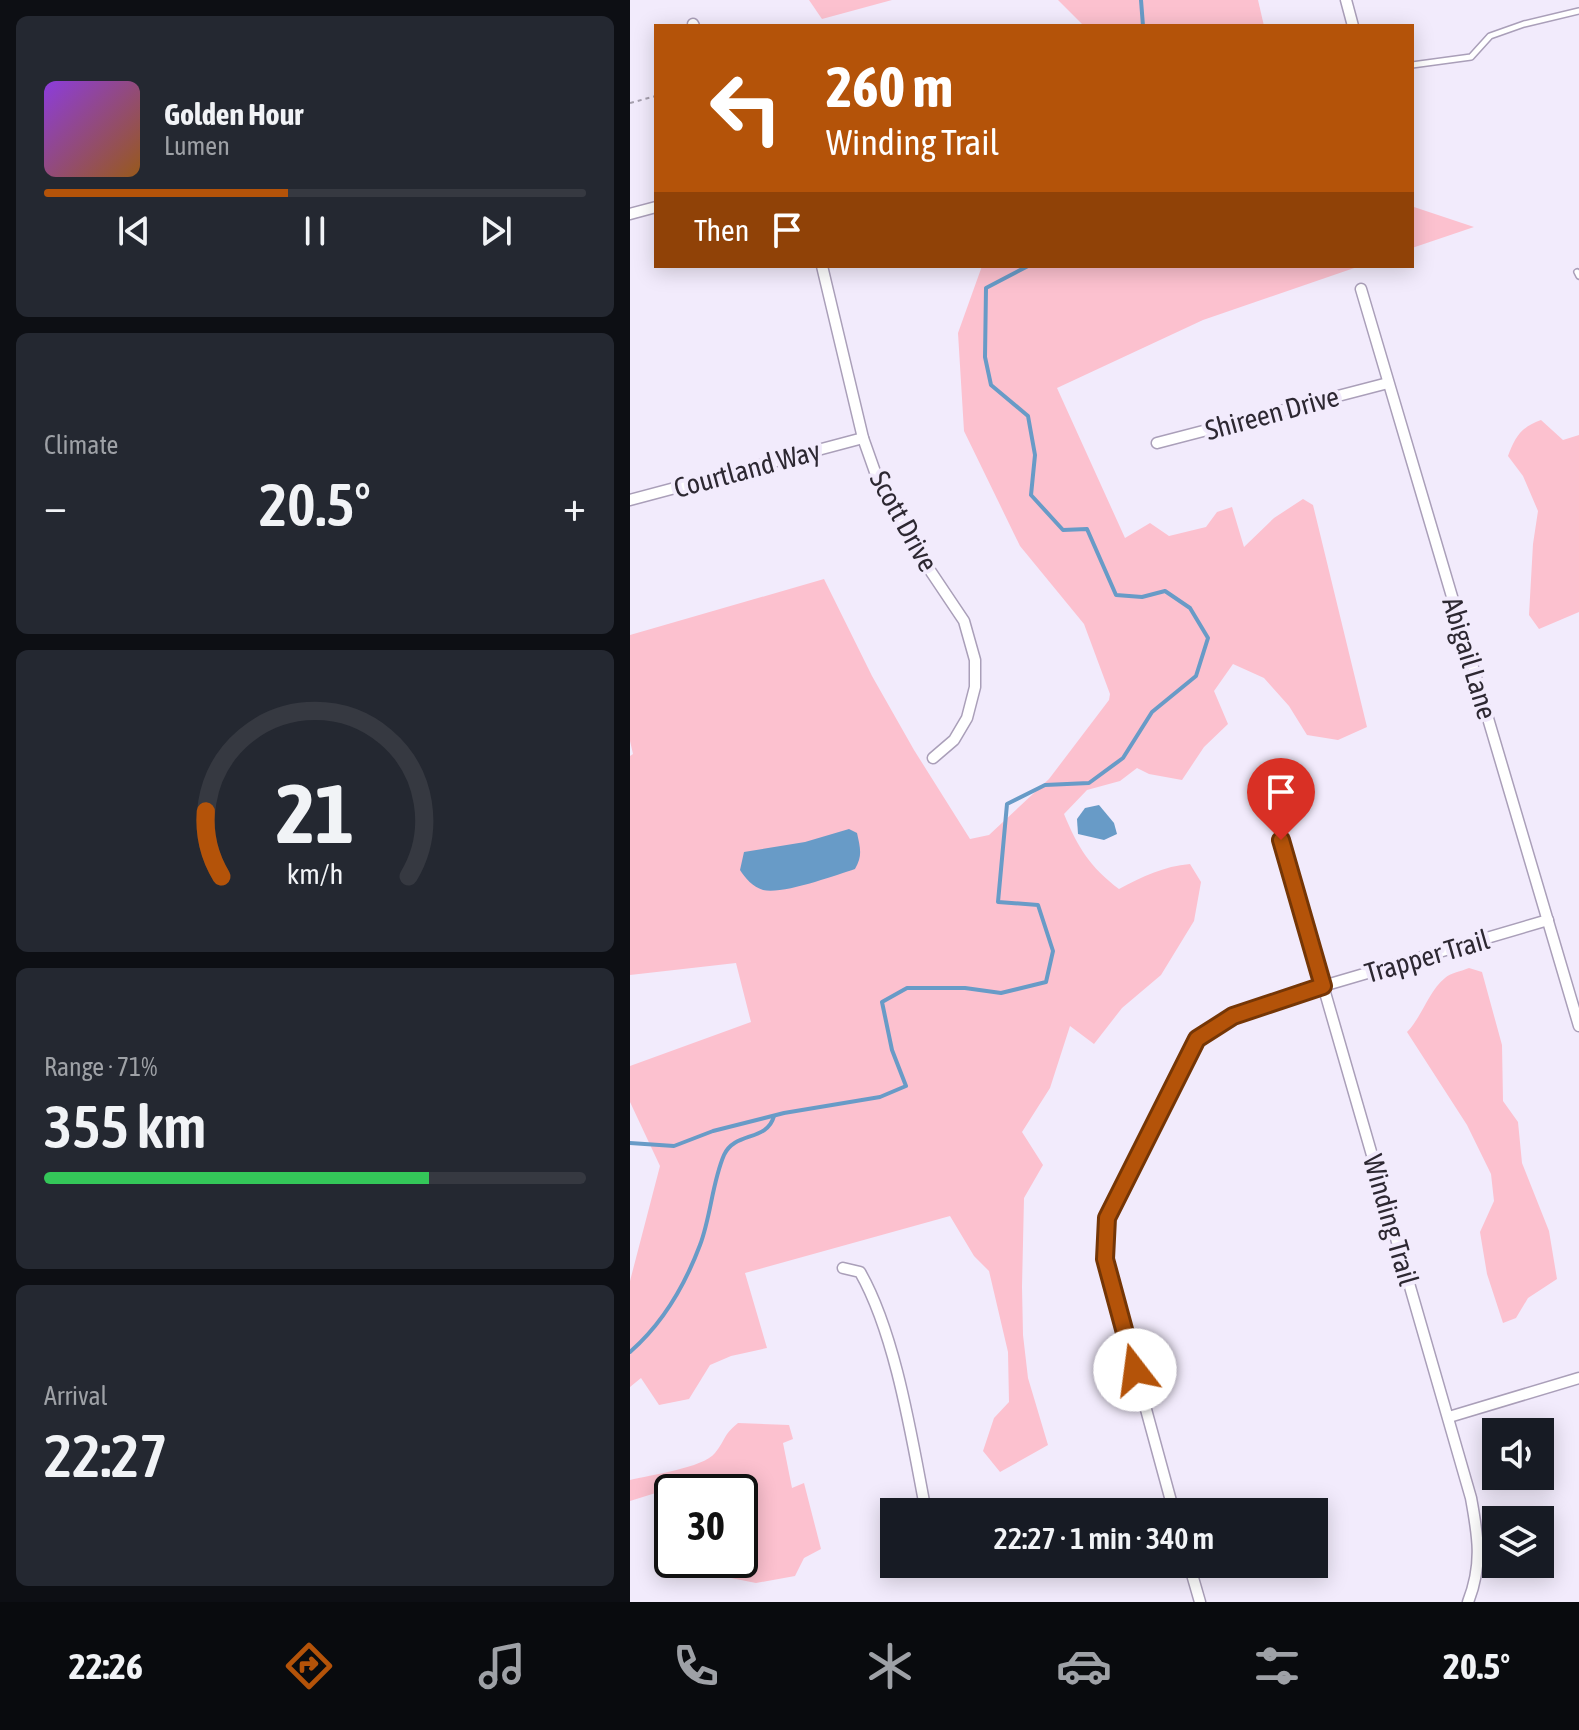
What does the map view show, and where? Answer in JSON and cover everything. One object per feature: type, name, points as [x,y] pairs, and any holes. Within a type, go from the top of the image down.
[{"type":"street","points":[[1346,0],[1352,24]]},
{"type":"street","points":[[630,214],[654,208]]},
{"type":"street","name":"Scott Drive","points":[[822,268],[863,438],[880,486],[915,548],[964,621],[975,660],[975,687],[967,718],[954,740],[933,758]]},
{"type":"street","name":"Abigail Lane","points":[[1361,289],[1579,1026]]},
{"type":"street","name":"Shireen Drive","points":[[1157,443],[1388,383]]},
{"type":"street","name":"Courtland Way","points":[[630,500],[863,438]]},
{"type":"street","name":"Winding Trail","points":[[1281,840],[1471,1498],[1480,1545],[1473,1590],[1468,1602]]},
{"type":"street","name":"Trapper Trail","points":[[1167,1498],[1105,1259],[1107,1218],[1197,1039],[1233,1016],[1323,986],[1548,920]]},
{"type":"street","points":[[843,1268],[860,1272],[880,1315],[899,1385],[923,1498]]},
{"type":"street","points":[[1449,1417],[1579,1378]]},
{"type":"street","points":[[1193,1578],[1200,1602]]},
{"type":"lane","points":[[1414,65],[1471,57],[1490,36],[1579,11]]},
{"type":"path","points":[[630,103],[654,97]]},
{"type":"shaded area","points":[[809,0],[892,0],[822,19]]},
{"type":"shaded area","points":[[1058,0],[1258,0],[1264,24],[1082,24]]},
{"type":"shaded area","points":[[1414,207],[1474,227],[1414,247]]},
{"type":"shaded area","points":[[981,268],[1354,268],[1203,320],[1057,388],[1125,538],[1150,523],[1169,536],[1206,527],[1217,512],[1232,507],[1244,547],[1274,518],[1303,499],[1313,505],[1367,727],[1338,740],[1307,735],[1289,706],[1264,678],[1233,664],[1214,691],[1228,724],[1204,747],[1182,780],[1149,774],[1137,768],[1120,781],[1087,790],[1064,814],[1086,856],[1119,889],[1162,870],[1190,864],[1201,882],[1194,921],[1161,975],[1122,1008],[1094,1044],[1070,1026],[1050,1088],[1022,1132],[1043,1165],[1024,1198],[1022,1287],[1028,1378],[1048,1445],[1000,1472],[983,1451],[994,1418],[1009,1402],[1008,1352],[989,1271],[974,1256],[950,1216],[745,1273],[767,1348],[731,1356],[710,1365],[689,1399],[659,1405],[641,1378],[630,1387],[630,1281],[660,1166],[630,1102],[630,1066],[751,1022],[736,963],[630,975],[630,756],[633,754],[630,741],[630,635],[824,579],[872,676],[970,839],[989,835],[1049,779],[1109,700],[1110,694],[1084,624],[1020,546],[964,431],[958,333]]},
{"type":"shaded area","points":[[1541,420],[1563,440],[1579,435],[1579,612],[1539,629],[1529,615],[1538,511],[1523,476],[1508,456],[1520,434]]},
{"type":"shaded area","points":[[1469,968],[1482,972],[1502,1045],[1503,1101],[1518,1122],[1522,1163],[1549,1231],[1557,1279],[1528,1298],[1516,1318],[1503,1323],[1487,1274],[1480,1232],[1494,1201],[1491,1174],[1467,1125],[1407,1032],[1439,984],[1450,975]]},
{"type":"shaded area","points":[[738,1423],[789,1425],[793,1439],[783,1443],[792,1488],[804,1483],[821,1549],[804,1558],[795,1576],[756,1583],[731,1578],[758,1578],[758,1474],[657,1474],[688,1467],[709,1458]]},
{"type":"shaded area","points":[[654,1475],[654,1494],[630,1501],[630,1480]]},
{"type":"water","points":[[1099,805],[1114,823],[1117,834],[1104,840],[1078,834],[1077,819],[1085,808]]},
{"type":"water","points":[[849,829],[857,833],[860,847],[855,869],[809,884],[772,891],[756,887],[740,870],[744,852],[805,842]]},
{"type":"waterway","points":[[1141,0],[1143,24]]},
{"type":"waterway","points":[[630,1143],[674,1146],[713,1131],[784,1113],[880,1097],[906,1086],[892,1050],[882,1002],[907,988],[965,988],[1001,993],[1046,982],[1053,951],[1038,905],[998,902],[1007,804],[1045,785],[1089,783],[1123,758],[1152,712],[1196,676],[1208,638],[1190,608],[1165,591],[1142,597],[1116,595],[1087,529],[1063,530],[1031,495],[1035,455],[1028,416],[991,385],[985,357],[986,288],[1024,268]]},
{"type":"waterway","points":[[630,1352],[662,1316],[687,1275],[704,1234],[724,1155],[735,1142],[765,1130],[774,1116]]},
{"type":"route","points":[[1135,1370],[1105,1259],[1107,1218],[1197,1039],[1233,1016],[1323,986],[1281,840]]}]
